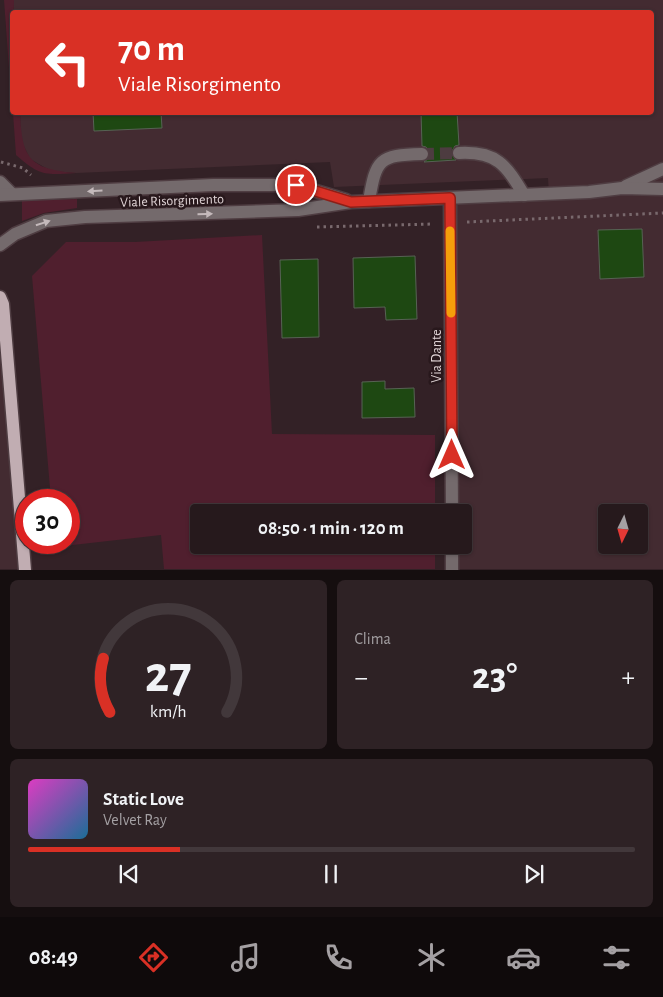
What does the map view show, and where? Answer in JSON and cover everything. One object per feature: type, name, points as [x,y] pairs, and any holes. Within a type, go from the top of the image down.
[{"type":"main road","points":[[0,297],[3,304],[3,345],[25,570]]},
{"type":"street","points":[[459,153],[483,153],[494,158],[509,171],[524,195]]},
{"type":"street","points":[[369,201],[374,174],[379,164],[386,158],[422,154]]},
{"type":"street","points":[[622,188],[663,169]]},
{"type":"street","name":"Viale Risorgimento","points":[[0,182],[6,194],[213,185],[296,185],[351,202]]},
{"type":"street","points":[[622,188],[663,188]]},
{"type":"street","name":"Viale Risorgimento","points":[[0,245],[15,234],[46,221],[85,217],[298,210],[351,202],[589,192],[622,188]]},
{"type":"street","name":"Via Dante","points":[[450,198],[452,504]]},
{"type":"street","points":[[452,554],[452,570]]},
{"type":"shaded area","points":[[4,0],[14,0],[14,10],[10,10],[10,82]]},
{"type":"shaded area","points":[[14,0],[663,0],[663,569],[457,569],[457,554],[472,554],[472,504],[457,504],[455,199],[549,194],[548,178],[334,187],[330,162],[76,173],[51,171],[30,159],[21,140],[20,115],[654,115],[654,10],[14,10]]},
{"type":"shaded area","points":[[13,115],[20,115],[23,141],[26,151],[31,158],[38,164],[48,168],[76,173],[43,173],[31,167],[16,155]]},
{"type":"shaded area","points":[[77,199],[77,208],[44,213],[22,221],[22,200]]},
{"type":"shaded area","points":[[262,235],[272,434],[435,435],[435,504],[190,504],[190,554],[435,554],[435,569],[164,569],[161,535],[80,544],[80,489],[50,489],[32,276],[66,242],[135,242]]},
{"type":"shaded area","points":[[0,348],[2,349],[15,500],[15,554],[20,554],[21,569],[0,569]]},
{"type":"building","points":[[93,115],[161,115],[162,128],[94,131]]},
{"type":"building","points":[[421,115],[457,115],[459,145],[455,146],[451,153],[456,160],[424,162],[429,158],[430,153],[426,147],[422,146]]},
{"type":"building","points":[[642,229],[644,277],[600,279],[598,230]]},
{"type":"building","points":[[415,256],[417,319],[386,320],[385,307],[354,308],[353,258]]},
{"type":"building","points":[[318,259],[319,337],[282,338],[280,260]]},
{"type":"building","points":[[385,381],[385,389],[414,388],[415,417],[362,418],[362,382]]},
{"type":"tunnel","points":[[422,154],[459,153]]},
{"type":"slow traffic","points":[[450,231],[451,313]]},
{"type":"route","points":[[296,185],[351,202],[450,198],[452,455]]}]
